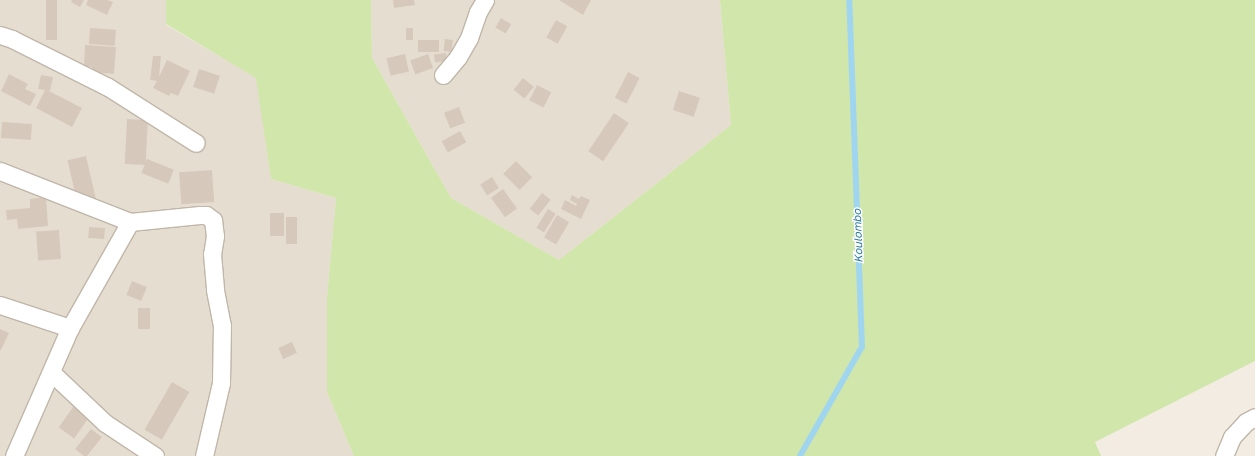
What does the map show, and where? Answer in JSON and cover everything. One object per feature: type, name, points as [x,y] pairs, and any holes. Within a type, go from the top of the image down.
[{"type":"street","points":[[443,74],[458,57],[469,38],[478,12],[485,0]]},
{"type":"street","points":[[0,35],[12,39],[108,87],[196,143]]},
{"type":"street","points":[[0,171],[130,222],[200,215],[206,215],[213,220],[215,236],[212,254],[215,290],[222,325],[221,383],[204,456]]},
{"type":"street","points":[[14,456],[52,373],[70,328],[130,222]]},
{"type":"street","points":[[0,304],[70,328]]},
{"type":"street","points":[[52,373],[105,423],[155,456]]},
{"type":"street","points":[[1224,456],[1232,437],[1246,422],[1255,417]]},
{"type":"shaded area","points":[[0,0],[166,0],[166,25],[257,78],[271,179],[336,198],[327,297],[327,392],[354,456],[0,456]]},
{"type":"shaded area","points":[[371,0],[720,0],[731,125],[559,260],[451,198],[372,58]]},
{"type":"green space","points":[[166,0],[371,0],[372,58],[451,198],[559,260],[731,125],[720,0],[1255,0],[1255,361],[1095,442],[1101,456],[354,456],[327,392],[327,297],[336,198],[271,179],[256,78],[166,24]]},
{"type":"building","points":[[46,0],[57,0],[57,40],[46,40]]},
{"type":"building","points":[[72,0],[84,0],[80,7],[71,2]]},
{"type":"building","points":[[88,0],[107,0],[113,2],[107,15],[86,5]]},
{"type":"building","points":[[393,0],[414,0],[415,5],[394,8]]},
{"type":"building","points":[[559,0],[591,0],[583,15]]},
{"type":"building","points":[[501,18],[511,24],[506,34],[495,27]]},
{"type":"building","points":[[556,20],[567,26],[558,44],[546,37]]},
{"type":"building","points":[[90,28],[116,30],[115,46],[89,44]]},
{"type":"building","points":[[406,28],[413,28],[413,40],[406,40]]},
{"type":"building","points":[[445,39],[453,40],[451,52],[444,51]]},
{"type":"building","points":[[418,40],[439,40],[439,52],[418,52]]},
{"type":"building","points":[[85,45],[116,47],[114,74],[92,72],[92,67],[84,66]]},
{"type":"building","points":[[446,53],[447,61],[435,62],[434,54]]},
{"type":"building","points":[[405,54],[409,72],[391,76],[386,58]]},
{"type":"building","points":[[428,54],[433,68],[415,75],[410,60]]},
{"type":"building","points":[[153,56],[161,56],[159,77],[167,60],[190,71],[178,96],[171,93],[169,96],[153,88],[157,81],[150,80]]},
{"type":"building","points":[[199,69],[220,76],[214,94],[193,87]]},
{"type":"building","points":[[628,72],[640,78],[626,104],[615,98]]},
{"type":"building","points":[[9,74],[28,84],[25,89],[36,94],[30,106],[1,91]]},
{"type":"building","points":[[41,75],[53,77],[50,91],[47,90],[82,108],[72,127],[36,108],[45,90],[38,89]]},
{"type":"building","points":[[523,78],[534,87],[524,98],[514,90]]},
{"type":"building","points":[[537,85],[551,92],[544,107],[529,100]]},
{"type":"building","points":[[679,91],[700,98],[694,117],[673,110]]},
{"type":"building","points":[[459,107],[465,123],[450,129],[444,113]]},
{"type":"building","points":[[614,113],[629,123],[603,161],[588,151]]},
{"type":"building","points":[[127,119],[148,120],[146,165],[125,164]]},
{"type":"building","points":[[2,122],[32,124],[31,140],[1,138]]},
{"type":"building","points":[[460,131],[466,142],[448,153],[442,141]]},
{"type":"building","points":[[86,156],[96,198],[77,202],[67,160]]},
{"type":"building","points":[[147,159],[174,170],[168,184],[141,173]]},
{"type":"building","points":[[516,161],[532,177],[520,190],[503,174]]},
{"type":"building","points":[[212,170],[214,202],[181,204],[179,172]]},
{"type":"building","points":[[492,177],[499,188],[487,195],[480,184]]},
{"type":"building","points":[[503,189],[517,208],[505,217],[491,198]]},
{"type":"building","points":[[542,193],[551,200],[538,216],[530,209]]},
{"type":"building","points":[[572,195],[579,199],[581,196],[590,200],[581,219],[561,209],[565,200],[576,206],[577,204],[570,200]]},
{"type":"building","points":[[46,197],[48,226],[18,229],[17,219],[7,220],[6,210],[30,208],[30,199]]},
{"type":"building","points":[[548,209],[556,214],[544,232],[536,228]]},
{"type":"building","points":[[270,213],[284,213],[284,236],[270,236]]},
{"type":"building","points":[[557,215],[569,222],[556,245],[544,238]]},
{"type":"building","points":[[286,217],[297,217],[297,244],[286,244]]},
{"type":"building","points":[[89,227],[105,228],[104,239],[88,238]]},
{"type":"building","points":[[59,230],[61,259],[38,261],[36,232]]},
{"type":"building","points":[[132,281],[147,287],[141,301],[126,295]]},
{"type":"building","points":[[138,308],[150,308],[150,329],[138,329]]},
{"type":"building","points":[[0,329],[9,333],[1,350],[0,350]]},
{"type":"building","points":[[292,342],[297,353],[283,359],[278,348]]},
{"type":"building","points":[[172,382],[189,392],[162,440],[144,430]]},
{"type":"building","points":[[73,407],[89,418],[74,438],[59,427]]},
{"type":"building","points":[[91,429],[102,437],[87,456],[84,456],[75,449]]},
{"type":"waterway","name":"Koulombo","points":[[800,456],[862,347],[849,0]]}]
